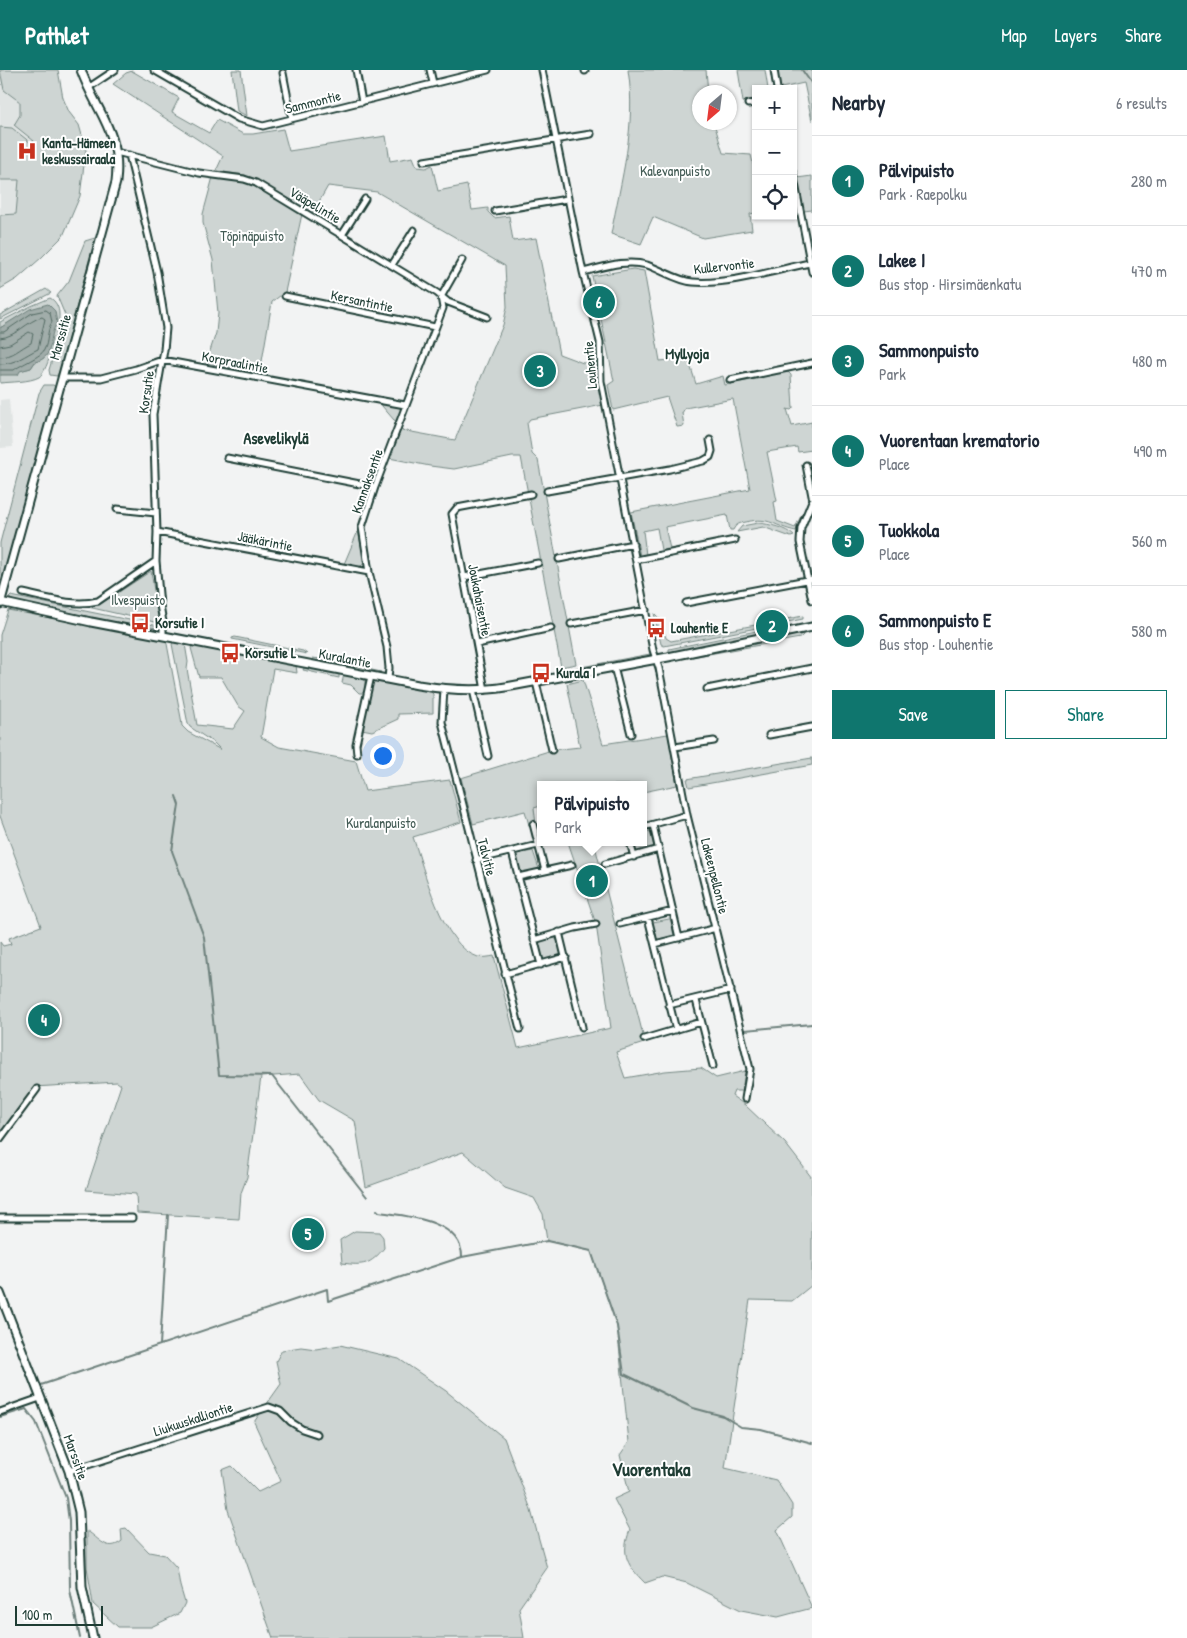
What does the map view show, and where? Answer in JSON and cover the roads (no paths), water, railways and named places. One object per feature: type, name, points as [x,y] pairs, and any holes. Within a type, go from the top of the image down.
[{"type":"main road","name":"Marssitie","points":[[76,70],[87,84]]},
{"type":"main road","name":"Marssitie","points":[[0,603],[116,182],[118,166],[116,152],[107,121],[81,70]]},
{"type":"main road","name":"Kuralantie","points":[[0,603],[371,676],[444,689],[473,690],[485,690],[536,682],[812,628]]},
{"type":"main road","name":"Marssitie","points":[[0,1293],[69,1471],[79,1512],[82,1587],[93,1638]]},
{"type":"street","points":[[87,84],[114,70]]},
{"type":"street","name":"Sammontie","points":[[154,70],[247,122],[264,126],[488,70]]},
{"type":"street","points":[[356,70],[362,102]]},
{"type":"street","points":[[430,70],[433,84]]},
{"type":"street","name":"Louhentie","points":[[542,70],[557,138],[567,199],[600,342],[601,381],[656,659]]},
{"type":"street","points":[[774,70],[776,85]]},
{"type":"street","points":[[283,73],[292,119]]},
{"type":"street","points":[[748,104],[752,104]]},
{"type":"street","points":[[424,161],[591,134]]},
{"type":"street","name":"Vääpelintie","points":[[116,152],[199,173],[244,179],[256,183],[392,265],[448,302],[487,317]]},
{"type":"street","name":"Korsutie","points":[[129,155],[157,272],[166,328],[153,414],[157,532],[156,561],[160,605],[164,622],[163,635]]},
{"type":"street","points":[[793,175],[812,272]]},
{"type":"street","points":[[342,235],[365,199]]},
{"type":"street","points":[[495,211],[567,199]]},
{"type":"street","points":[[392,265],[414,230]]},
{"type":"street","name":"Kannaksentie","points":[[388,679],[388,647],[369,572],[362,527],[405,405],[443,308],[442,297],[462,260]]},
{"type":"street","name":"Kullervontie","points":[[583,272],[610,264],[630,263],[646,265],[691,282],[700,282],[741,278],[810,263]]},
{"type":"street","name":"Kersantintie","points":[[286,296],[435,327]]},
{"type":"street","name":"Korpraalintie","points":[[62,378],[101,378],[162,360],[405,405]]},
{"type":"street","points":[[730,380],[812,363]]},
{"type":"street","points":[[547,491],[703,461],[710,457],[712,451],[710,440]]},
{"type":"street","points":[[227,458],[375,487]]},
{"type":"street","points":[[806,465],[812,496]]},
{"type":"street","name":"Joukahaisentie","points":[[485,690],[452,514],[457,508],[531,494]]},
{"type":"street","points":[[812,501],[800,534],[800,542],[810,579],[812,600]]},
{"type":"street","points":[[117,509],[156,513]]},
{"type":"street","name":"Jääkärintie","points":[[157,532],[369,572]]},
{"type":"street","points":[[636,560],[735,540]]},
{"type":"street","points":[[559,559],[633,544]]},
{"type":"street","points":[[23,593],[87,604],[98,601],[134,578],[156,561]]},
{"type":"street","points":[[464,577],[538,563]]},
{"type":"street","points":[[686,603],[810,579]]},
{"type":"street","points":[[570,624],[646,610]]},
{"type":"street","points":[[477,644],[551,628]]},
{"type":"street","name":"Lakeenpellontie","points":[[656,659],[688,814],[750,1069],[745,1099]]},
{"type":"street","points":[[614,667],[631,734]]},
{"type":"street","points":[[707,689],[812,668]]},
{"type":"street","points":[[357,754],[356,744],[371,676]]},
{"type":"street","points":[[536,682],[552,750]]},
{"type":"street","name":"Talvitie","points":[[444,689],[442,722],[520,1030]]},
{"type":"street","points":[[473,690],[488,756]]},
{"type":"street","points":[[769,735],[812,727]]},
{"type":"street","points":[[675,747],[714,741]]},
{"type":"street","points":[[647,827],[688,814]]},
{"type":"street","points":[[534,824],[537,840]]},
{"type":"street","points":[[653,825],[679,938]]},
{"type":"street","points":[[476,860],[537,845]]},
{"type":"street","points":[[538,846],[546,871]]},
{"type":"street","points":[[631,846],[634,857]]},
{"type":"street","points":[[605,864],[659,849]]},
{"type":"street","points":[[512,852],[541,965]]},
{"type":"street","points":[[518,877],[572,865]]},
{"type":"street","points":[[620,924],[673,911]]},
{"type":"street","points":[[648,918],[676,1030]]},
{"type":"street","points":[[534,940],[596,924]]},
{"type":"street","points":[[655,944],[716,928]]},
{"type":"street","points":[[559,932],[582,1027]]},
{"type":"street","points":[[505,974],[566,958]]},
{"type":"street","points":[[669,1005],[731,990]]},
{"type":"street","points":[[696,1000],[713,1066]]},
{"type":"street","points":[[644,1039],[701,1022]]},
{"type":"street","points":[[0,1139],[37,1089]]},
{"type":"street","points":[[0,1218],[132,1218]]},
{"type":"street","points":[[0,1412],[40,1398]]},
{"type":"street","name":"Liukuuskalliontie","points":[[69,1471],[268,1407],[280,1411],[291,1422],[302,1429],[317,1434]]},
{"type":"water","points":[[48,304],[55,311],[57,323],[46,356],[42,360],[35,362],[31,368],[20,371],[18,375],[0,375],[0,328],[30,309]]},
{"type":"waterway","name":"Myllyoja","points":[[802,70],[812,84]]},
{"type":"waterway","points":[[176,796],[179,805],[172,851],[204,937],[219,1075],[272,1076],[367,1197]]},
{"type":"waterway","points":[[745,1030],[812,1024]]},
{"type":"waterway","points":[[377,1210],[379,1212],[417,1218],[443,1228],[453,1235],[460,1245],[462,1257],[547,1241],[591,1251],[617,1326],[624,1374],[693,1408],[723,1416],[741,1427],[761,1429],[812,1443]]},
{"type":"waterway","points":[[160,1345],[168,1215]]},
{"type":"waterway","points":[[41,1385],[327,1289],[328,1301],[462,1257]]},
{"type":"waterway","points":[[0,1417],[26,1409],[36,1422],[66,1498],[69,1521],[70,1590],[80,1638]]},
{"type":"place","name":"Kanta-Hämeen keskussairaala","points":[[27,151]]},
{"type":"place","name":"Sammonpuisto E","points":[[599,302]]},
{"type":"place","name":"Sammonpuisto","points":[[540,371]]},
{"type":"place","name":"Korsutie I","points":[[140,623]]},
{"type":"place","name":"Lakee I","points":[[772,626]]},
{"type":"place","name":"Louhentie E","points":[[656,628]]},
{"type":"place","name":"Korsutie L","points":[[230,653]]},
{"type":"place","name":"Kurala I","points":[[541,673]]},
{"type":"place","name":"Pälvipuisto","points":[[592,881]]},
{"type":"place","name":"Vuorentaan krematorio","points":[[44,1020]]},
{"type":"place","name":"Tuokkola","points":[[308,1234]]},
{"type":"district","name":"Myllyoja","points":[[687,354]]},
{"type":"district","name":"Asevelikylä","points":[[276,438]]},
{"type":"district","name":"Vuorentaka","points":[[651,1469]]},
{"type":"park label","name":"Kalevanpuisto","points":[[675,171]]},
{"type":"park label","name":"Töpinäpuisto","points":[[252,236]]},
{"type":"park label","name":"Ilvespuisto","points":[[138,600]]},
{"type":"park label","name":"Kuralanpuisto","points":[[381,823]]}]
